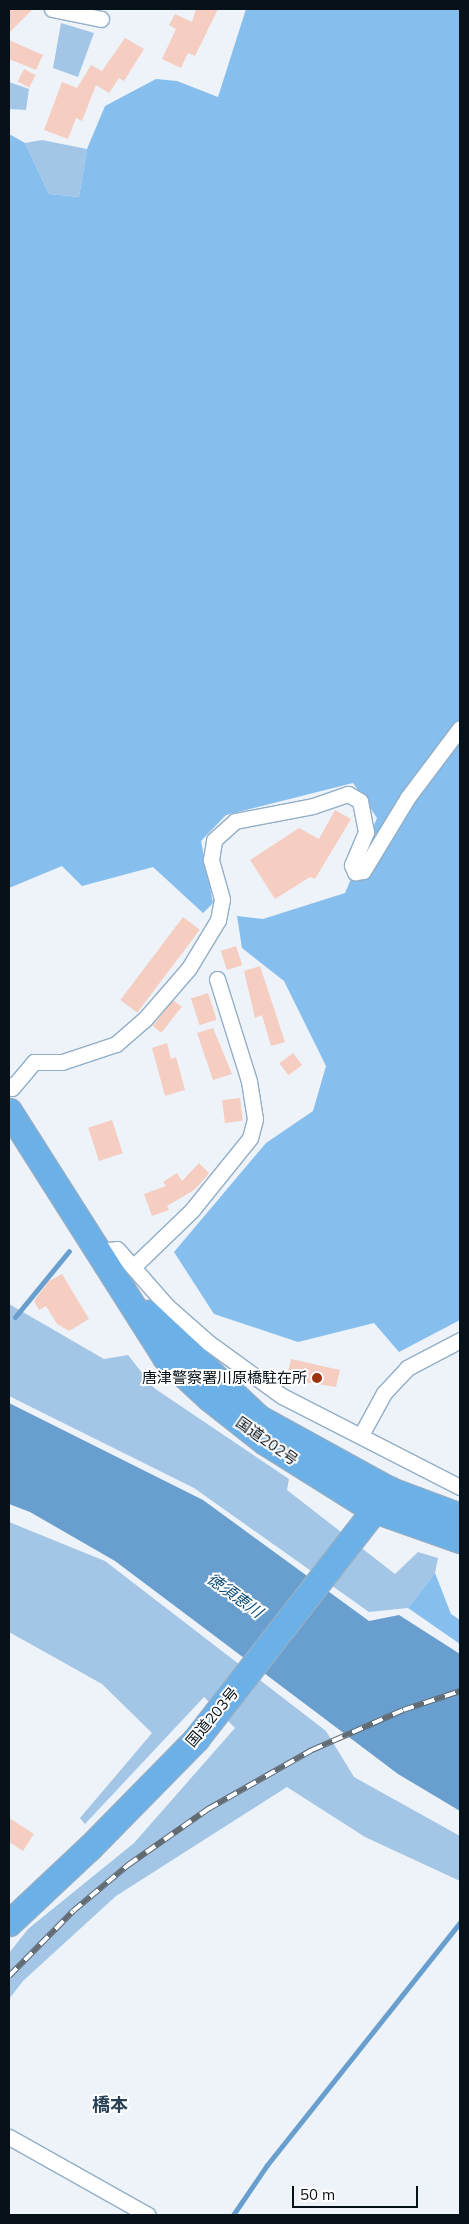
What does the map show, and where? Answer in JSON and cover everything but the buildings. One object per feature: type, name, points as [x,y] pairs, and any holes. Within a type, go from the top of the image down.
[{"type":"highway","name":"国道202号","points":[[9,1111],[96,1251],[125,1276],[260,1418],[390,1490],[460,1516]]},
{"type":"highway","name":"国道202号","points":[[125,1276],[165,1357],[209,1398],[265,1442],[372,1509],[460,1540]]},
{"type":"highway","name":"国道203号","points":[[9,1923],[89,1848],[214,1717],[333,1563],[372,1509],[390,1490]]},
{"type":"street","points":[[52,9],[101,19]]},
{"type":"street","points":[[9,1085],[12,1088],[34,1062],[62,1062],[116,1044],[144,1020],[190,968],[218,920],[222,899],[211,860],[214,840],[235,821],[313,806],[348,794],[360,801],[366,832],[352,865],[355,872],[363,871],[408,797],[460,728]]},
{"type":"street","points":[[217,979],[249,1081],[255,1119],[250,1138],[192,1210],[125,1276],[166,1305],[209,1343],[282,1396],[460,1487]]},
{"type":"street","points":[[361,1435],[384,1394],[407,1368],[460,1340]]},
{"type":"street","points":[[9,2137],[148,2215]]},
{"type":"shaded area","points":[[246,9],[460,9],[460,1320],[399,1352],[374,1323],[298,1342],[214,1314],[174,1252],[266,1143],[313,1111],[326,1066],[284,981],[242,948],[237,916],[263,919],[345,893],[377,818],[353,783],[226,815],[201,841],[213,903],[203,913],[153,867],[82,886],[62,866],[9,888],[9,134],[25,143],[49,194],[79,197],[87,149],[105,106],[156,79],[177,81],[218,97]]},
{"type":"shaded area","points":[[61,23],[94,33],[78,77],[53,68]]},
{"type":"shaded area","points":[[9,82],[29,89],[26,110],[9,109]]},
{"type":"shaded area","points":[[42,140],[87,149],[79,197],[49,194],[25,143]]},
{"type":"shaded area","points":[[9,1304],[104,1359],[128,1355],[154,1388],[289,1479],[287,1490],[395,1574],[418,1552],[438,1558],[435,1573],[408,1608],[369,1612],[194,1488],[9,1396]]},
{"type":"shaded area","points":[[9,1522],[105,1561],[326,1731],[354,1777],[460,1836],[460,1881],[365,1837],[287,1787],[116,1896],[23,1981],[9,1999],[9,1953],[28,1929],[134,1843],[235,1728],[204,1697],[85,1824],[80,1818],[152,1733],[102,1684],[9,1632]]},
{"type":"shaded area","points":[[435,1573],[451,1614],[460,1620],[460,1644],[408,1608]]},
{"type":"water","name":"徳須恵川","points":[[9,1403],[203,1500],[369,1621],[399,1615],[460,1654],[460,1811],[398,1774],[115,1561],[30,1512],[9,1504]]},
{"type":"waterway","points":[[15,1317],[69,1251]]},
{"type":"waterway","points":[[233,2215],[267,2165],[460,1922]]},
{"type":"railway","points":[[9,1976],[73,1911],[128,1865],[208,1809],[312,1750],[403,1710],[460,1691]]},
{"type":"place","name":"唐津警察署川原橋駐在所","points":[[317,1378]]},
{"type":"district","name":"橋本","points":[[110,2105]]}]
